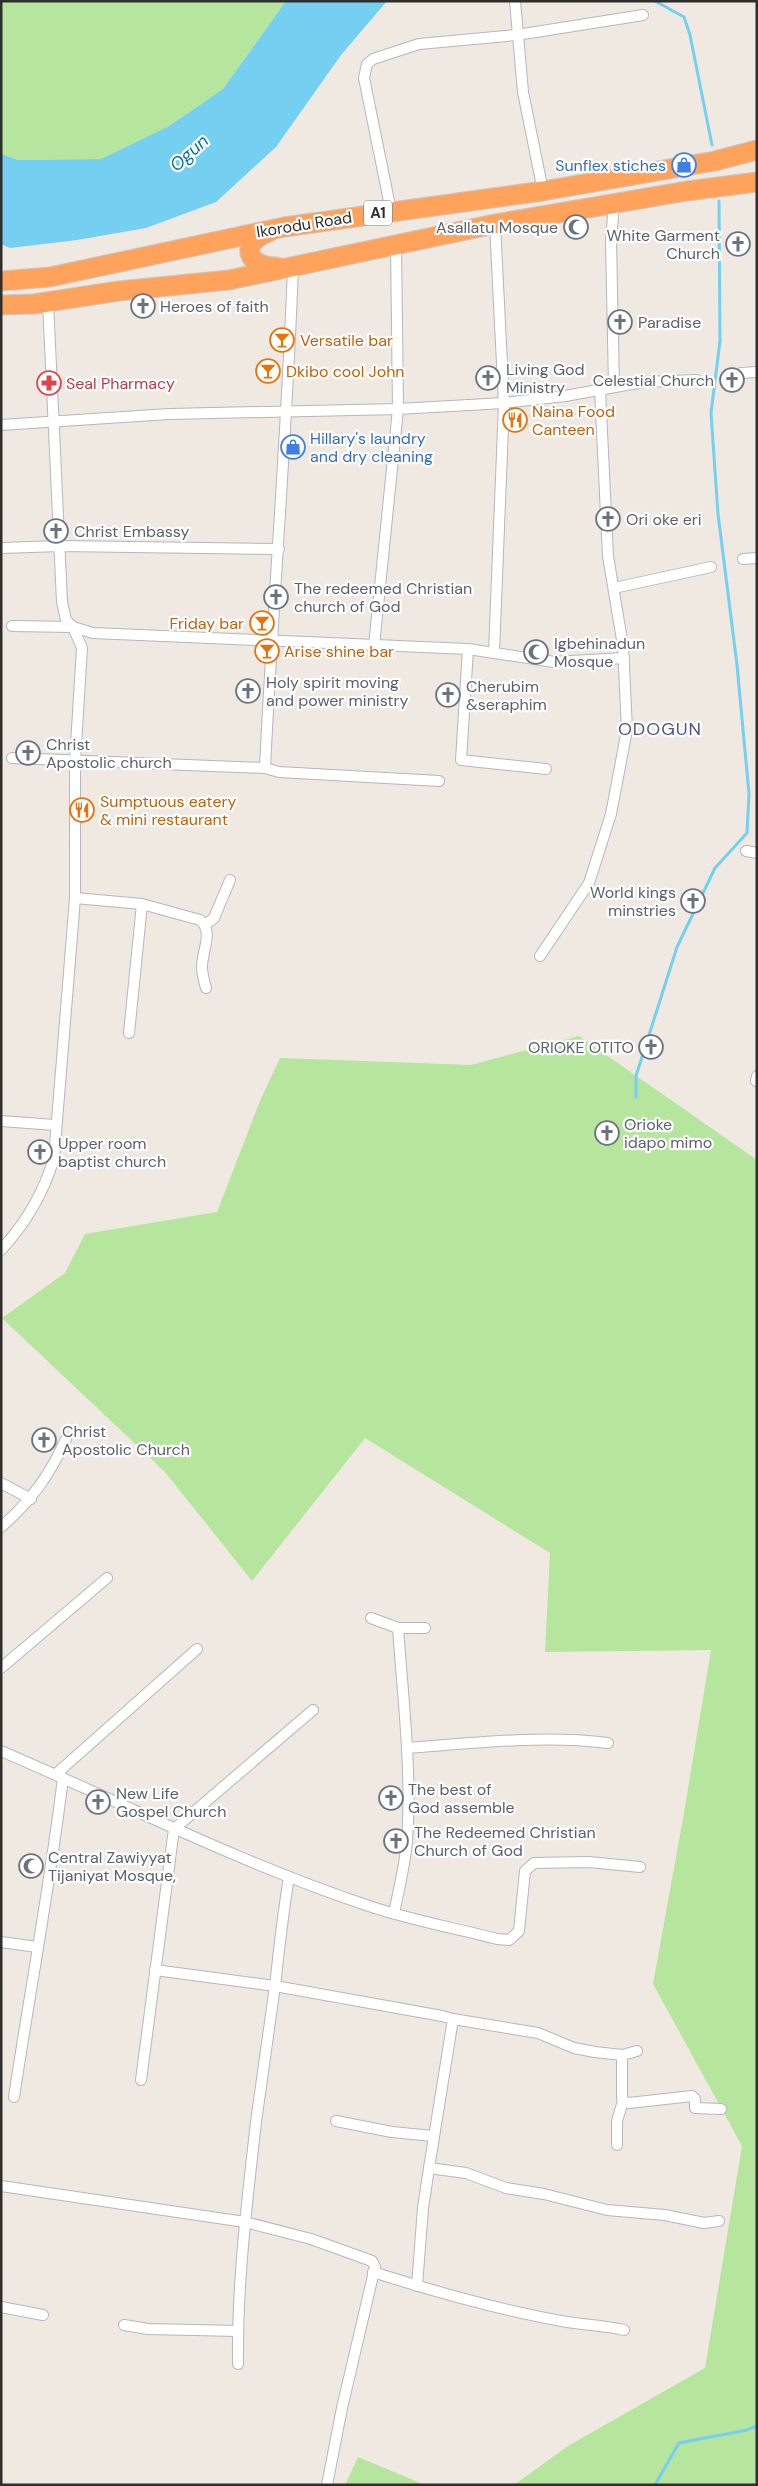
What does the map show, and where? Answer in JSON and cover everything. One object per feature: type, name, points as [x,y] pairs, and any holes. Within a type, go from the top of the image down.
[{"type":"highway","name":"Ikorodu Road","points":[[1,281],[50,277],[284,226],[391,211],[465,204],[715,161],[757,150]]},
{"type":"highway","name":"A1","points":[[1,305],[48,302],[119,291],[229,280],[495,224],[614,203],[757,182]]},
{"type":"highway","points":[[284,226],[260,236],[250,248],[250,256],[255,263],[264,267],[293,266]]},
{"type":"street","points":[[515,1],[526,114],[544,191]]},
{"type":"street","points":[[391,211],[364,78],[367,64],[380,55],[419,44],[518,35],[643,15]]},
{"type":"street","points":[[614,203],[611,241],[614,387]]},
{"type":"street","points":[[494,652],[504,403],[495,224]]},
{"type":"street","points":[[374,646],[398,409],[396,244]]},
{"type":"street","points":[[265,768],[288,411],[293,266]]},
{"type":"street","points":[[1,1250],[19,1231],[50,1173],[55,1148],[55,1125],[75,898],[75,761],[82,648],[73,627],[66,620],[62,602],[61,546],[48,302]]},
{"type":"street","points":[[742,373],[757,372]]},
{"type":"street","points":[[1,425],[54,420],[288,411],[398,409],[504,403],[643,382],[697,380]]},
{"type":"street","points":[[540,956],[589,883],[611,814],[627,730],[624,658],[608,556],[600,390]]},
{"type":"street","points":[[1,548],[61,546],[279,548]]},
{"type":"street","points":[[742,559],[757,558]]},
{"type":"street","points":[[614,588],[711,567]]},
{"type":"street","points":[[12,626],[73,627],[93,633],[272,639],[374,646],[468,649],[554,662],[624,658]]},
{"type":"street","points":[[468,649],[460,760],[546,769]]},
{"type":"street","points":[[12,758],[265,768],[279,772],[439,781]]},
{"type":"street","points":[[746,851],[757,852]]},
{"type":"street","points":[[205,925],[214,918],[230,880]]},
{"type":"street","points":[[75,898],[142,904],[191,918],[205,925],[208,933],[202,968],[206,988]]},
{"type":"street","points":[[129,1032],[142,904]]},
{"type":"street","points":[[1,1121],[55,1125]]},
{"type":"street","points":[[1,1527],[31,1499],[51,1472],[66,1439]]},
{"type":"street","points":[[1,1483],[31,1499]]},
{"type":"street","points":[[1,1668],[107,1578]]},
{"type":"street","points":[[370,1618],[398,1628],[425,1628]]},
{"type":"street","points":[[394,1913],[407,1842],[407,1748],[398,1628]]},
{"type":"street","points":[[14,2097],[51,1870],[59,1776],[198,1649]]},
{"type":"street","points":[[142,2080],[174,1829],[313,1710]]},
{"type":"street","points":[[407,1748],[511,1740],[574,1739],[608,1743]]},
{"type":"street","points":[[1,1750],[174,1829],[289,1877],[356,1902],[497,1939],[509,1940],[519,1931],[525,1871],[534,1863],[589,1862],[640,1867]]},
{"type":"street","points":[[238,2364],[238,2331],[245,2222],[264,2058],[275,1986],[279,1932],[289,1877]]},
{"type":"street","points":[[1,1942],[37,1948]]},
{"type":"street","points":[[156,1970],[275,1986],[538,2033],[574,2048],[622,2055],[637,2051]]},
{"type":"street","points":[[417,2286],[423,2208],[453,2019]]},
{"type":"street","points":[[617,2145],[616,2121],[623,2101],[622,2055]]},
{"type":"street","points":[[623,2101],[630,2103],[692,2096],[695,2099],[695,2108],[721,2108]]},
{"type":"street","points":[[336,2121],[392,2132],[433,2136]]},
{"type":"street","points":[[429,2168],[466,2172],[506,2188],[544,2194],[607,2210],[665,2215],[704,2223],[719,2221]]},
{"type":"street","points":[[1,2186],[245,2222],[311,2239],[372,2261],[374,2264],[373,2272],[327,2485]]},
{"type":"street","points":[[373,2272],[417,2286],[533,2315],[624,2330]]},
{"type":"street","points":[[1,2307],[43,2315]]},
{"type":"street","points":[[124,2326],[148,2329],[238,2331]]},
{"type":"green space","points":[[1,1],[286,1],[223,89],[169,126],[101,159],[18,160],[1,154]]},
{"type":"green space","points":[[579,1036],[757,1160],[757,2485],[514,2485],[568,2446],[705,2368],[742,2146],[653,1984],[711,1650],[545,1652],[550,1553],[365,1438],[252,1581],[165,1472],[2,1318],[65,1273],[85,1234],[217,1212],[260,1101],[280,1058],[471,1065]]},
{"type":"green space","points":[[358,2457],[425,2485],[345,2485]]},
{"type":"water","name":"Ogun","points":[[286,1],[387,1],[341,55],[276,147],[216,202],[146,228],[77,240],[10,248],[1,244],[1,154],[18,160],[101,159],[169,126],[223,89]]},
{"type":"waterway","points":[[655,1],[684,17],[690,35],[712,145]]},
{"type":"waterway","points":[[636,1097],[636,1076],[677,947],[715,868],[747,833],[749,794],[737,665],[718,514],[711,413],[720,341],[719,201]]},
{"type":"waterway","points":[[655,2485],[679,2443],[747,2430],[757,2426]]},
{"type":"place","name":"Sunflex stiches","points":[[684,165]]},
{"type":"place","name":"Asallatu Mosque","points":[[576,227]]},
{"type":"place","name":"White Garment Church","points":[[738,244]]},
{"type":"place","name":"Heroes of faith","points":[[143,306]]},
{"type":"place","name":"Paradise","points":[[620,322]]},
{"type":"place","name":"Versatile bar","points":[[282,340]]},
{"type":"place","name":"Dkibo cool John","points":[[268,371]]},
{"type":"place","name":"Living God Ministry","points":[[488,378]]},
{"type":"place","name":"Celestial Church","points":[[732,380]]},
{"type":"place","name":"Seal Pharmacy","points":[[49,383]]},
{"type":"place","name":"Naina Food Canteen","points":[[515,420]]},
{"type":"place","name":"Hillary's laundry and dry cleaning","points":[[293,447]]},
{"type":"place","name":"Ori oke eri","points":[[608,519]]},
{"type":"place","name":"Christ Embassy","points":[[56,531]]},
{"type":"place","name":"The redeemed Christian church of God","points":[[276,597]]},
{"type":"place","name":"Friday bar","points":[[262,623]]},
{"type":"place","name":"Arise shine bar","points":[[267,651]]},
{"type":"place","name":"Igbehinadun Mosque","points":[[536,652]]},
{"type":"place","name":"Holy spirit moving and power ministry","points":[[248,691]]},
{"type":"place","name":"Cherubim &seraphim","points":[[448,695]]},
{"type":"place","name":"Christ Apostolic church","points":[[28,753]]},
{"type":"place","name":"Sumptuous eatery & mini restaurant","points":[[82,810]]},
{"type":"place","name":"World kings minstries","points":[[693,901]]},
{"type":"place","name":"ORIOKE OTITO","points":[[651,1047]]},
{"type":"place","name":"Orioke idapo mimo","points":[[607,1133]]},
{"type":"place","name":"Upper room baptist church","points":[[40,1152]]},
{"type":"place","name":"Christ Apostolic Church","points":[[44,1440]]},
{"type":"place","name":"The best of God assemble","points":[[391,1798]]},
{"type":"place","name":"New Life Gospel Church","points":[[98,1802]]},
{"type":"place","name":"The Redeemed Christian Church of God","points":[[396,1841]]},
{"type":"place","name":"Central Zawiyyat Tijaniyat Mosque,","points":[[31,1866]]},
{"type":"district","name":"ODOGUN","points":[[660,729]]}]
